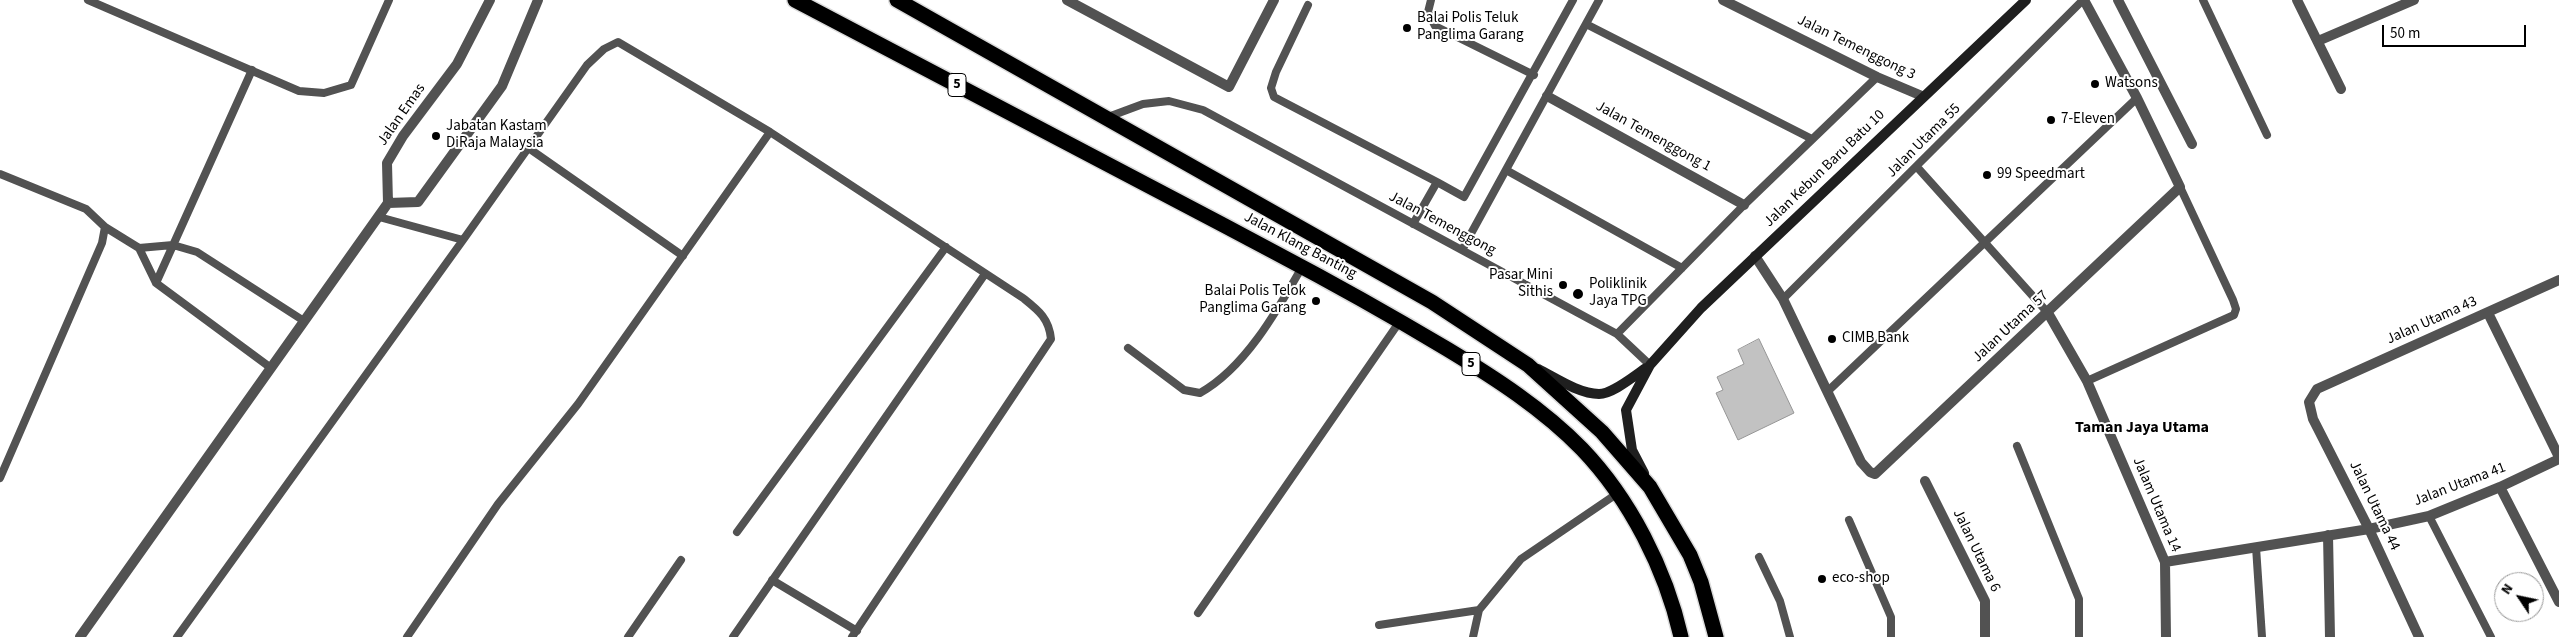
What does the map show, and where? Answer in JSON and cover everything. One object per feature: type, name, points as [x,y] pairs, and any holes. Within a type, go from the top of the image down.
[{"type":"highway","name":"Jalan Klang Banting","points":[[795,0],[1302,267],[1400,321],[1487,373],[1550,420],[1583,450],[1618,493],[1662,574],[1675,610],[1681,637]]},
{"type":"highway","name":"Jalan Klang Banting","points":[[897,0],[1108,117],[1432,302],[1528,365],[1602,432],[1650,487],[1690,555],[1701,582],[1716,637]]},
{"type":"street","name":"Jalan Emas","points":[[388,203],[387,164],[403,136],[457,64],[490,0]]},
{"type":"street","points":[[80,637],[388,203],[418,202],[502,86],[538,0]]},
{"type":"street","points":[[1067,0],[1083,4],[1229,87],[1274,0]]},
{"type":"street","name":"Jalan Temenggong 3","points":[[1723,0],[1877,76],[1922,96]]},
{"type":"street","name":"Jalan Kebun Baru Batu 10","points":[[1650,365],[1701,308],[1754,256],[2026,0]]},
{"type":"street","points":[[2084,0],[2137,98],[2180,187]]},
{"type":"street","points":[[2118,0],[2192,144]]},
{"type":"street","points":[[2297,0],[2341,89]]},
{"type":"street","points":[[2318,41],[2414,0]]},
{"type":"street","name":"Jalan Temenggong 1","points":[[1547,96],[1744,205]]},
{"type":"street","name":"Jalan Utama 57","points":[[1828,391],[1861,462],[1870,472],[1875,474],[2180,187]]},
{"type":"street","points":[[1754,256],[1782,300],[1828,391]]},
{"type":"street","name":"Jalan Utama 43","points":[[2317,389],[2488,314],[2559,280]]},
{"type":"street","name":"Jalam Utama 14","points":[[2048,313],[2087,381],[2165,562],[2166,637]]},
{"type":"street","points":[[2488,314],[2559,458]]},
{"type":"street","points":[[1528,365],[1579,389],[1600,394],[1621,385],[1650,365]]},
{"type":"street","points":[[1650,365],[1626,410],[1632,450],[1650,487]]},
{"type":"street","name":"Jalan Utama 44","points":[[2317,389],[2309,402],[2313,419],[2369,529],[2419,637]]},
{"type":"street","name":"Jalan Utama 41","points":[[2165,562],[2369,529],[2429,516],[2500,487],[2559,458]]},
{"type":"street","name":"Jalan Utama 6","points":[[1925,482],[1985,601],[1985,637]]},
{"type":"street","points":[[2500,487],[2559,602]]},
{"type":"street","points":[[2328,535],[2330,637]]},
{"type":"lane","points":[[88,0],[299,91],[324,93],[351,85],[389,0]]},
{"type":"lane","points":[[1431,0],[1428,12],[1435,26],[1534,75]]},
{"type":"lane","points":[[1308,5],[1276,72],[1271,88],[1274,97],[1464,197],[1534,75],[1574,0]]},
{"type":"lane","points":[[1462,250],[1599,0]]},
{"type":"lane","name":"Jalan Utama 55","points":[[1782,300],[2084,0]]},
{"type":"lane","points":[[2204,0],[2267,135]]},
{"type":"lane","points":[[1586,24],[1812,139]]},
{"type":"lane","points":[[177,637],[587,65],[604,49],[618,42],[770,132],[946,247],[1023,298],[1040,312],[1049,324],[1051,338],[854,634],[772,580]]},
{"type":"lane","points":[[156,283],[252,70]]},
{"type":"lane","points":[[1617,334],[1744,205],[1877,76]]},
{"type":"lane","points":[[1828,391],[2137,98]]},
{"type":"lane","name":"Jalan Temenggong","points":[[1108,117],[1143,104],[1169,101],[1202,110],[1617,334],[1650,365]]},
{"type":"lane","points":[[407,637],[498,504],[578,404],[770,132]]},
{"type":"lane","points":[[527,147],[684,256]]},
{"type":"lane","points":[[1917,167],[2048,313]]},
{"type":"lane","points":[[1506,170],[1682,268]]},
{"type":"lane","points":[[0,174],[86,209],[105,227],[138,248],[156,283],[271,368]]},
{"type":"lane","points":[[1413,224],[1436,182]]},
{"type":"lane","points":[[2087,381],[2234,316],[2236,309],[2233,300],[2180,187]]},
{"type":"lane","points":[[379,217],[463,240]]},
{"type":"lane","points":[[0,478],[102,243],[105,227]]},
{"type":"lane","points":[[138,248],[173,245],[197,252],[304,321]]},
{"type":"lane","points":[[737,532],[946,247]]},
{"type":"lane","points":[[1128,348],[1184,390],[1200,394],[1215,385],[1256,340],[1277,311],[1302,267]]},
{"type":"lane","points":[[733,637],[985,274]]},
{"type":"lane","points":[[1198,613],[1400,321]]},
{"type":"lane","points":[[2017,446],[2079,599],[2079,637]]},
{"type":"lane","points":[[1473,637],[1479,610],[1521,559],[1618,493]]},
{"type":"lane","points":[[2429,516],[2491,637]]},
{"type":"lane","points":[[1849,520],[1891,616],[1891,637]]},
{"type":"lane","points":[[2256,547],[2262,637]]},
{"type":"lane","points":[[1759,557],[1780,601],[1790,637]]},
{"type":"lane","points":[[628,637],[681,560]]},
{"type":"lane","points":[[1379,625],[1479,610]]},
{"type":"building","points":[[1759,339],[1794,413],[1738,440],[1716,393],[1723,390],[1717,377],[1744,364],[1738,350]]},
{"type":"place","name":"Balai Polis Teluk Panglima Garang","points":[[1407,28]]},
{"type":"place","name":"Watsons","points":[[2095,84]]},
{"type":"place","name":"7-Eleven","points":[[2051,120]]},
{"type":"place","name":"Jabatan Kastam DiRaja Malaysia","points":[[436,136]]},
{"type":"place","name":"99 Speedmart","points":[[1987,175]]},
{"type":"place","name":"Pasar Mini Sithis","points":[[1563,285]]},
{"type":"place","name":"Poliklinik Jaya TPG","points":[[1578,294]]},
{"type":"place","name":"Balai Polis Telok Panglima Garang","points":[[1316,301]]},
{"type":"place","name":"CIMB Bank","points":[[1832,339]]},
{"type":"place","name":"eco-shop","points":[[1822,579]]},
{"type":"district","name":"Taman Jaya Utama","points":[[2142,428]]}]
